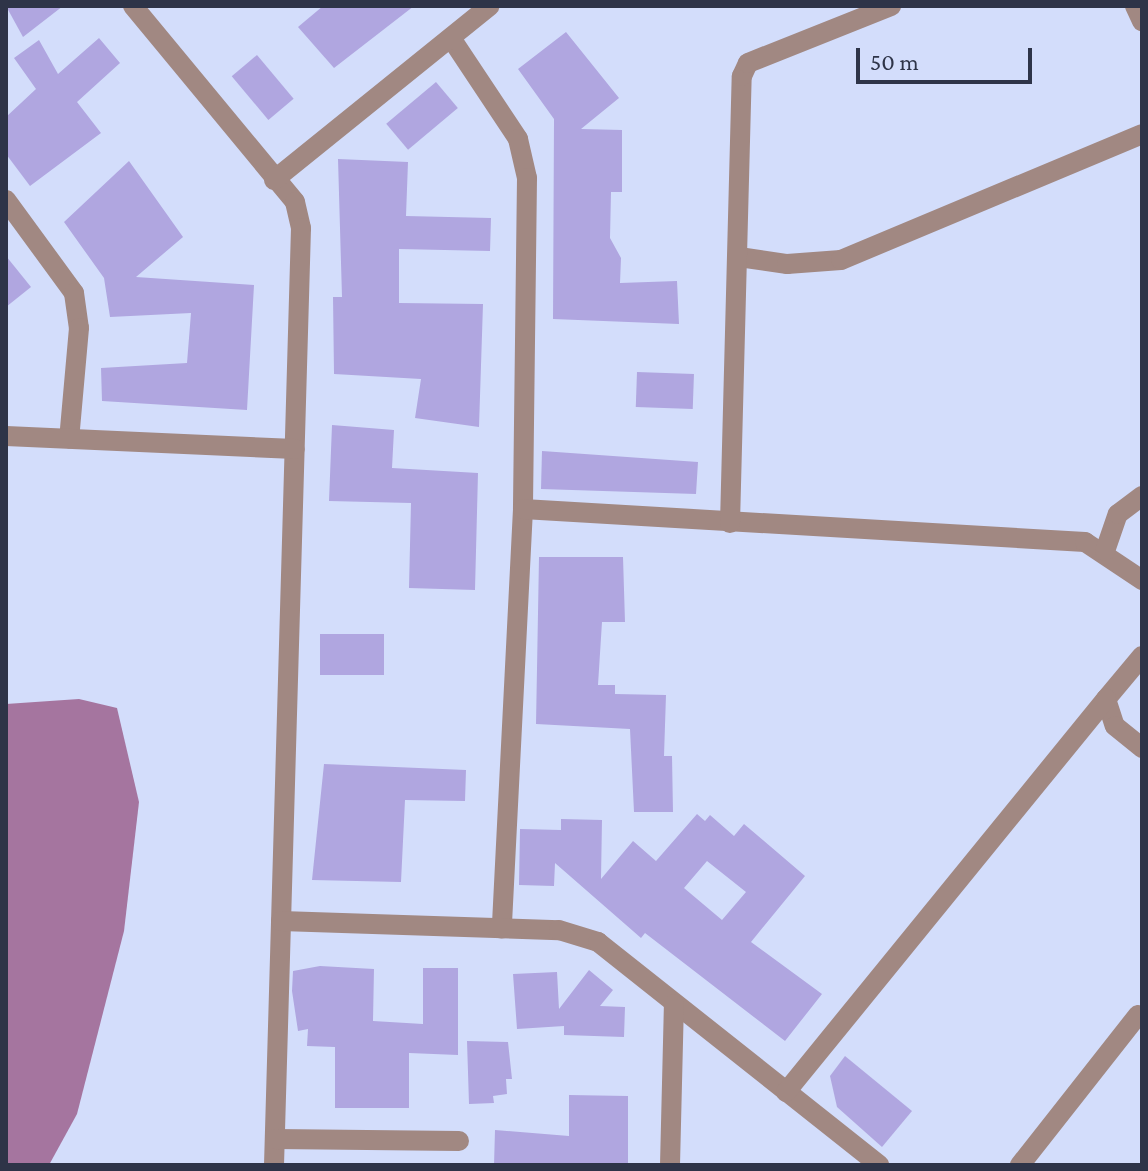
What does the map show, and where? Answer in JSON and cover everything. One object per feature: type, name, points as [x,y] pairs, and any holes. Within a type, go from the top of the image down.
[{"type":"street","points":[[133,6],[295,202],[301,228],[274,1165]]},
{"type":"street","points":[[274,180],[490,6]]},
{"type":"street","points":[[730,523],[742,76],[748,63],[891,6]]},
{"type":"street","points":[[1135,6],[1142,21]]},
{"type":"street","points":[[451,38],[526,159],[523,509],[502,928]]},
{"type":"street","points":[[739,257],[787,264],[841,260],[1142,134]]},
{"type":"street","points":[[6,200],[74,293],[79,328],[69,439]]},
{"type":"street","points":[[6,436],[295,449]]},
{"type":"street","points":[[1105,551],[1118,514],[1142,496]]},
{"type":"street","points":[[523,509],[1085,542],[1105,551],[1142,580]]},
{"type":"street","points":[[786,1092],[1142,656]]},
{"type":"street","points":[[1106,699],[1115,726],[1142,748]]},
{"type":"street","points":[[281,921],[559,930],[598,942],[879,1165]]},
{"type":"street","points":[[670,1165],[674,1004]]},
{"type":"street","points":[[1020,1165],[1138,1015]]},
{"type":"street","points":[[275,1139],[459,1141]]},
{"type":"shaded area","points":[[79,699],[117,708],[139,802],[124,931],[77,1114],[49,1165],[6,1165],[6,704]]},
{"type":"building","points":[[6,6],[63,6],[23,37]]},
{"type":"building","points":[[323,6],[414,6],[334,68],[298,27]]},
{"type":"building","points":[[566,32],[619,98],[581,129],[622,130],[622,192],[611,192],[610,238],[621,258],[620,283],[677,281],[679,324],[553,319],[554,119],[518,69]]},
{"type":"building","points":[[99,38],[120,63],[77,102],[101,133],[30,186],[6,154],[6,117],[36,89],[14,58],[39,40],[58,74]]},
{"type":"building","points":[[257,55],[294,99],[268,120],[232,76]]},
{"type":"building","points":[[436,82],[458,108],[408,150],[386,124]]},
{"type":"building","points":[[338,159],[408,162],[406,216],[491,218],[490,251],[399,249],[399,303],[483,304],[479,427],[415,418],[421,379],[334,374],[333,297],[342,297]]},
{"type":"building","points":[[129,161],[183,237],[136,277],[254,285],[247,410],[102,401],[101,368],[187,363],[191,313],[110,317],[104,278],[64,222]]},
{"type":"building","points":[[6,256],[31,287],[6,307]]},
{"type":"building","points":[[637,372],[694,374],[693,409],[636,407]]},
{"type":"building","points":[[332,425],[394,430],[392,468],[478,473],[475,590],[409,588],[411,503],[329,501]]},
{"type":"building","points":[[542,451],[698,462],[696,494],[541,489]]},
{"type":"building","points":[[539,557],[623,557],[625,622],[602,622],[598,685],[615,685],[615,694],[666,695],[664,756],[672,756],[673,812],[634,812],[630,729],[536,724]]},
{"type":"building","points":[[320,634],[384,634],[384,675],[320,675]]},
{"type":"building","points":[[324,764],[466,770],[465,801],[405,800],[401,882],[312,880]]},
{"type":"building","points":[[697,814],[705,821],[710,815],[734,836],[744,824],[805,876],[751,942],[822,994],[785,1041],[645,933],[641,938],[555,863],[554,886],[519,885],[520,829],[561,830],[561,819],[602,820],[601,879],[633,841],[656,861]],"holes":[[[707,861],[746,892],[722,920],[684,888]]]},
{"type":"building","points":[[320,966],[374,969],[373,1021],[423,1024],[423,968],[458,968],[458,1055],[409,1053],[409,1108],[335,1108],[335,1047],[307,1046],[308,1029],[298,1031],[292,991],[293,971]]},
{"type":"building","points":[[589,970],[613,990],[600,1006],[625,1007],[624,1037],[564,1035],[564,1026],[517,1029],[513,974],[557,972],[559,1009]]},
{"type":"building","points":[[467,1041],[508,1042],[512,1079],[506,1079],[507,1094],[493,1096],[494,1103],[469,1104]]},
{"type":"building","points":[[845,1056],[912,1111],[882,1147],[837,1107],[830,1076]]},
{"type":"building","points":[[569,1095],[628,1096],[628,1165],[494,1165],[495,1130],[569,1136]]}]
